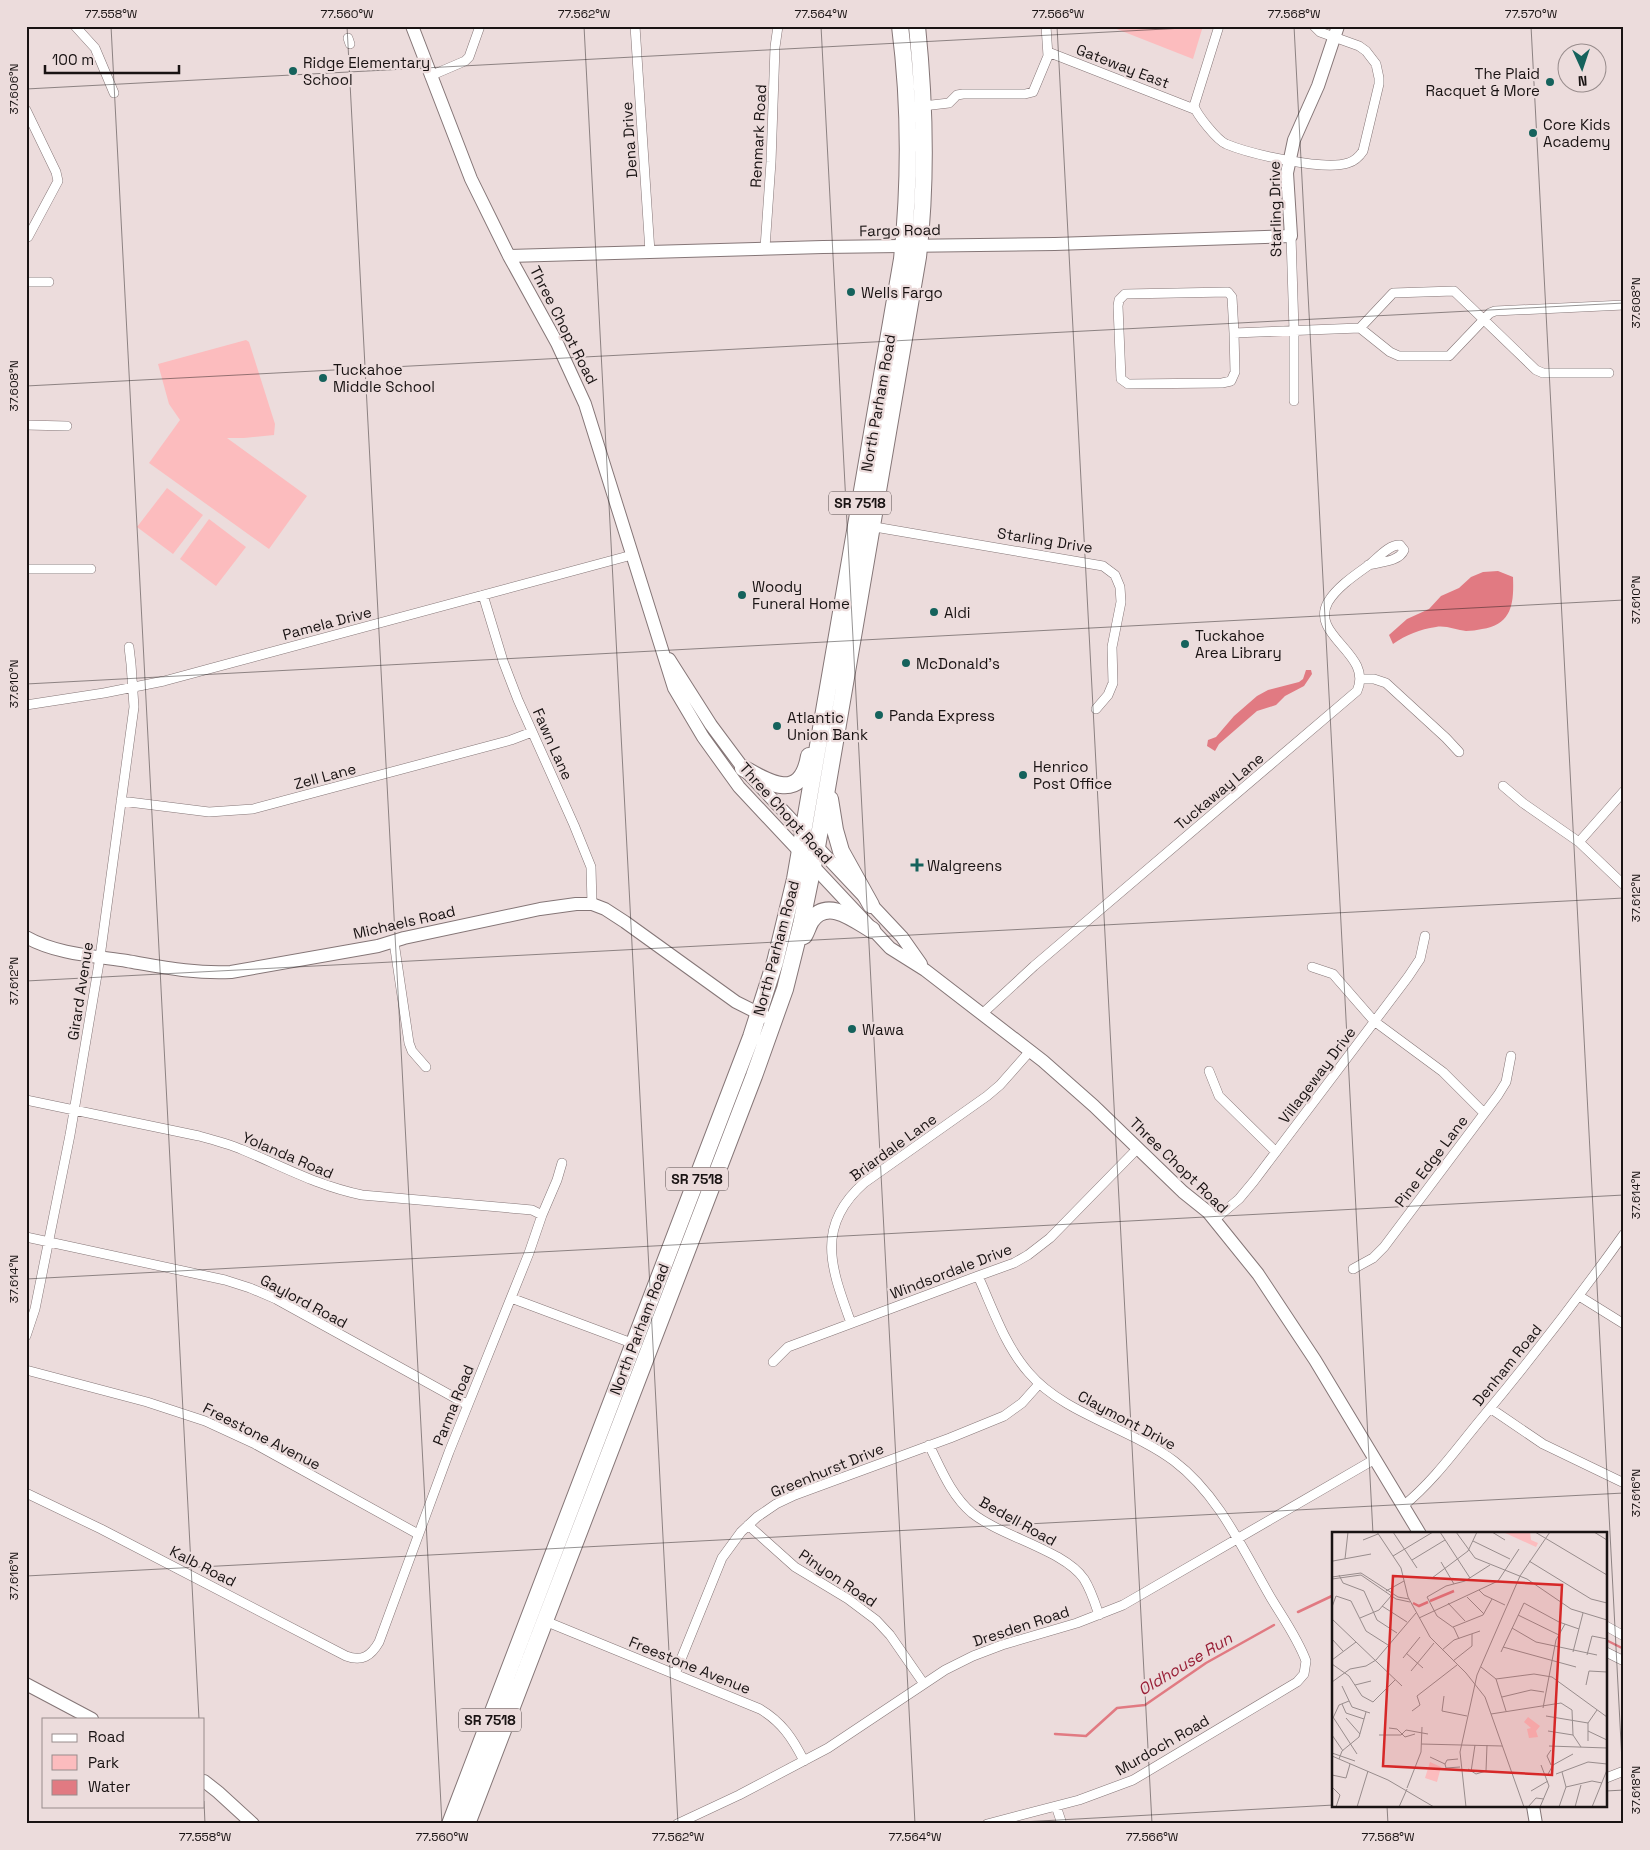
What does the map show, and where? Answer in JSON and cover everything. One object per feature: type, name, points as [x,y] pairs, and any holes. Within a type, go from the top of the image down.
[{"type":"highway","name":"North Parham Road","points":[[467,1824],[633,1344],[766,1017],[785,988],[795,950],[814,868],[873,526],[911,246],[906,87],[900,26]]},
{"type":"highway","name":"North Parham Road","points":[[450,1824],[649,1349],[766,1017],[800,852],[892,320],[924,185],[923,106],[917,26]]},
{"type":"highway","points":[[743,768],[768,783],[777,786],[790,784],[800,778],[806,770],[814,729],[826,702]]},
{"type":"highway","points":[[828,784],[835,830],[841,851],[871,905]]},
{"type":"highway","points":[[795,950],[812,920],[822,913],[841,912],[872,930]]},
{"type":"main road","name":"Three Chopt Road","points":[[412,26],[471,179],[509,256],[561,350],[585,404],[674,688],[703,737],[739,787],[890,948],[925,970],[1030,1051],[1094,1106],[1214,1220],[1258,1274],[1314,1357],[1419,1532]]},
{"type":"main road","name":"Starling Drive","points":[[1291,236],[1287,173],[1289,162],[1294,140],[1318,86],[1336,32]]},
{"type":"main road","name":"Fargo Road","points":[[509,256],[765,248],[1084,243],[1291,236]]},
{"type":"main road","name":"Three Chopt Road","points":[[662,648],[711,725],[743,768],[902,937],[925,970]]},
{"type":"main road","name":"Michaels Road","points":[[26,937],[49,947],[100,957],[189,971],[231,972],[344,953],[540,909],[576,904],[592,904],[605,909],[625,922],[736,1002],[766,1017]]},
{"type":"main road","points":[[26,1684],[90,1718]]},
{"type":"main road","points":[[205,1782],[253,1824]]},
{"type":"main road","points":[[1534,1808],[1536,1824]]},
{"type":"street","points":[[75,26],[94,48],[114,92]]},
{"type":"street","points":[[430,76],[465,62],[470,57],[480,26]]},
{"type":"street","name":"Dena Drive","points":[[635,26],[650,252]]},
{"type":"street","name":"Renmark Road","points":[[765,248],[771,162],[775,47],[778,26]]},
{"type":"street","points":[[923,106],[949,103],[957,95],[962,94],[1025,94],[1033,92],[1047,60],[1046,26]]},
{"type":"street","points":[[1194,109],[1194,100],[1219,26]]},
{"type":"street","points":[[1314,26],[1320,32],[1336,32]]},
{"type":"street","name":"Gateway East","points":[[1048,52],[1194,109],[1217,137],[1227,144],[1289,162],[1347,164],[1358,158],[1363,151],[1379,84],[1376,64],[1366,51],[1336,32]]},
{"type":"street","points":[[26,110],[56,172],[58,181],[28,237]]},
{"type":"street","name":"Starling Drive","points":[[1291,236],[1294,401]]},
{"type":"street","points":[[26,282],[49,282]]},
{"type":"street","points":[[1360,328],[1390,296],[1396,293],[1454,291],[1536,370],[1543,373],[1609,373]]},
{"type":"street","points":[[1228,292],[1232,297],[1234,332],[1235,372],[1231,381],[1222,383],[1128,384],[1121,379],[1118,306],[1119,300],[1125,294],[1228,292]]},
{"type":"street","points":[[1234,332],[1360,328],[1390,352],[1399,356],[1449,356],[1490,313],[1495,311],[1624,305]]},
{"type":"street","points":[[26,425],[67,426]]},
{"type":"street","name":"Starling Drive","points":[[856,524],[1103,566],[1115,575],[1120,587],[1120,602],[1112,647],[1113,683],[1108,695],[1096,709]]},
{"type":"street","name":"Pamela Drive","points":[[26,705],[164,682],[632,555]]},
{"type":"street","points":[[1368,565],[1334,594],[1325,609],[1327,626],[1353,659],[1359,672],[1360,680],[1374,679],[1386,684],[1459,752]]},
{"type":"street","points":[[26,569],[91,569]]},
{"type":"street","name":"Fawn Lane","points":[[483,595],[503,661],[591,867],[592,904]]},
{"type":"street","name":"Girard Avenue","points":[[26,1336],[35,1308],[75,1110],[100,957],[134,707],[128,647]]},
{"type":"street","name":"Tuckaway Lane","points":[[982,1014],[1034,966],[1353,695],[1358,688],[1360,680]]},
{"type":"street","name":"Zell Lane","points":[[121,801],[210,812],[253,809],[512,740],[532,732]]},
{"type":"street","points":[[1503,786],[1530,808],[1579,842],[1624,885]]},
{"type":"street","points":[[1579,842],[1624,791]]},
{"type":"street","name":"Villageway Drive","points":[[1214,1220],[1239,1199],[1374,1021],[1420,959],[1426,936]]},
{"type":"street","points":[[394,942],[409,1043],[412,1051],[426,1067]]},
{"type":"street","points":[[1312,967],[1333,974],[1350,991],[1374,1021],[1444,1072],[1484,1114]]},
{"type":"street","name":"Briardale Lane","points":[[851,1323],[831,1261],[832,1238],[835,1225],[843,1208],[856,1190],[864,1183],[994,1090],[1030,1051]]},
{"type":"street","name":"Pine Edge Lane","points":[[1353,1269],[1373,1258],[1384,1247],[1484,1114],[1506,1082],[1511,1056]]},
{"type":"street","points":[[1210,1072],[1219,1096],[1276,1152]]},
{"type":"street","name":"Yolanda Road","points":[[26,1100],[199,1136],[223,1143],[324,1186],[342,1191],[362,1195],[532,1210],[542,1215]]},
{"type":"street","name":"Windsordale Drive","points":[[772,1362],[788,1348],[1014,1263],[1040,1246],[1138,1148]]},
{"type":"street","name":"Parma Road","points":[[368,1656],[379,1642],[418,1534],[538,1230],[542,1215],[558,1180],[562,1163]]},
{"type":"street","name":"Denham Road","points":[[1404,1506],[1440,1470],[1579,1296],[1624,1234]]},
{"type":"street","name":"Gaylord Road","points":[[26,1237],[190,1271],[250,1288],[276,1299],[468,1405]]},
{"type":"street","name":"Claymont Drive","points":[[978,1276],[1014,1352],[1027,1372],[1039,1384],[1048,1392],[1067,1403],[1144,1442],[1173,1460],[1198,1482],[1214,1502],[1304,1654],[1306,1668]]},
{"type":"street","points":[[1579,1296],[1624,1324]]},
{"type":"street","points":[[511,1298],[649,1349]]},
{"type":"street","name":"Freestone Avenue","points":[[26,1370],[148,1402],[205,1421],[256,1444],[418,1534]]},
{"type":"street","name":"Greenhurst Drive","points":[[675,1674],[722,1558],[731,1544],[748,1525],[769,1508],[795,1495],[1004,1416],[1022,1403],[1039,1384]]},
{"type":"street","points":[[1490,1408],[1543,1444],[1624,1483]]},
{"type":"street","name":"Bedell Road","points":[[928,1445],[955,1494],[971,1512],[1062,1560],[1076,1570],[1089,1586],[1099,1614]]},
{"type":"street","name":"Dresden Road","points":[[677,1824],[739,1795],[828,1748],[945,1670],[973,1656],[1002,1645],[1077,1623],[1145,1594],[1375,1459]]},
{"type":"street","name":"Kalb Road","points":[[26,1493],[101,1529],[346,1656],[358,1659],[368,1656]]},
{"type":"street","name":"Pinyon Road","points":[[748,1525],[795,1567],[848,1599],[876,1620],[890,1635],[924,1684]]},
{"type":"street","name":"Freestone Avenue","points":[[537,1618],[760,1709],[787,1730],[804,1761]]},
{"type":"street","points":[[1608,1627],[1624,1636]]},
{"type":"street","points":[[1608,1653],[1624,1661]]},
{"type":"street","name":"Murdoch Road","points":[[987,1824],[1113,1789],[1148,1772],[1286,1690],[1300,1679],[1306,1668]]},
{"type":"street","points":[[1608,1777],[1624,1771]]},
{"type":"street","points":[[1056,1806],[1062,1824]]},
{"type":"green space","points":[[1109,26],[1203,26],[1193,59]]},
{"type":"green space","points":[[246,340],[249,342],[275,424],[274,435],[227,438],[307,496],[269,549],[149,463],[180,420],[169,404],[158,364]]},
{"type":"green space","points":[[167,488],[203,515],[173,554],[137,527]]},
{"type":"green space","points":[[209,519],[246,547],[216,586],[180,559]]},
{"type":"water","points":[[1498,571],[1513,577],[1512,604],[1500,623],[1470,631],[1443,627],[1424,629],[1393,644],[1389,635],[1407,619],[1429,609],[1441,596],[1459,588],[1471,577],[1483,572]]},
{"type":"water","points":[[1306,670],[1311,670],[1312,674],[1304,686],[1285,696],[1276,705],[1257,711],[1219,744],[1215,751],[1207,746],[1208,740],[1216,737],[1234,716],[1257,696],[1268,690],[1299,682],[1303,679]]},
{"type":"waterway","name":"Oldhouse Run","points":[[1298,1612],[1332,1596]]},
{"type":"waterway","name":"Oldhouse Run","points":[[1055,1734],[1086,1736],[1117,1708],[1145,1705],[1206,1663],[1274,1625]]},
{"type":"waterway","name":"Oldhouse Run","points":[[1608,1641],[1624,1649]]},
{"type":"place","name":"Ridge Elementary School","points":[[293,71]]},
{"type":"place","name":"The Plaid Racquet & More","points":[[1550,82]]},
{"type":"place","name":"Core Kids Academy","points":[[1533,133]]},
{"type":"place","name":"Wells Fargo","points":[[851,292]]},
{"type":"place","name":"Tuckahoe Middle School","points":[[323,378]]},
{"type":"place","name":"Woody Funeral Home","points":[[742,595]]},
{"type":"place","name":"Aldi","points":[[934,612]]},
{"type":"place","name":"Tuckahoe Area Library","points":[[1185,644]]},
{"type":"place","name":"McDonald's","points":[[906,663]]},
{"type":"place","name":"Panda Express","points":[[879,715]]},
{"type":"place","name":"Atlantic Union Bank","points":[[777,726]]},
{"type":"place","name":"Henrico Post Office","points":[[1023,775]]},
{"type":"place","name":"Walgreens","points":[[917,865]]},
{"type":"place","name":"Wawa","points":[[852,1029]]}]
